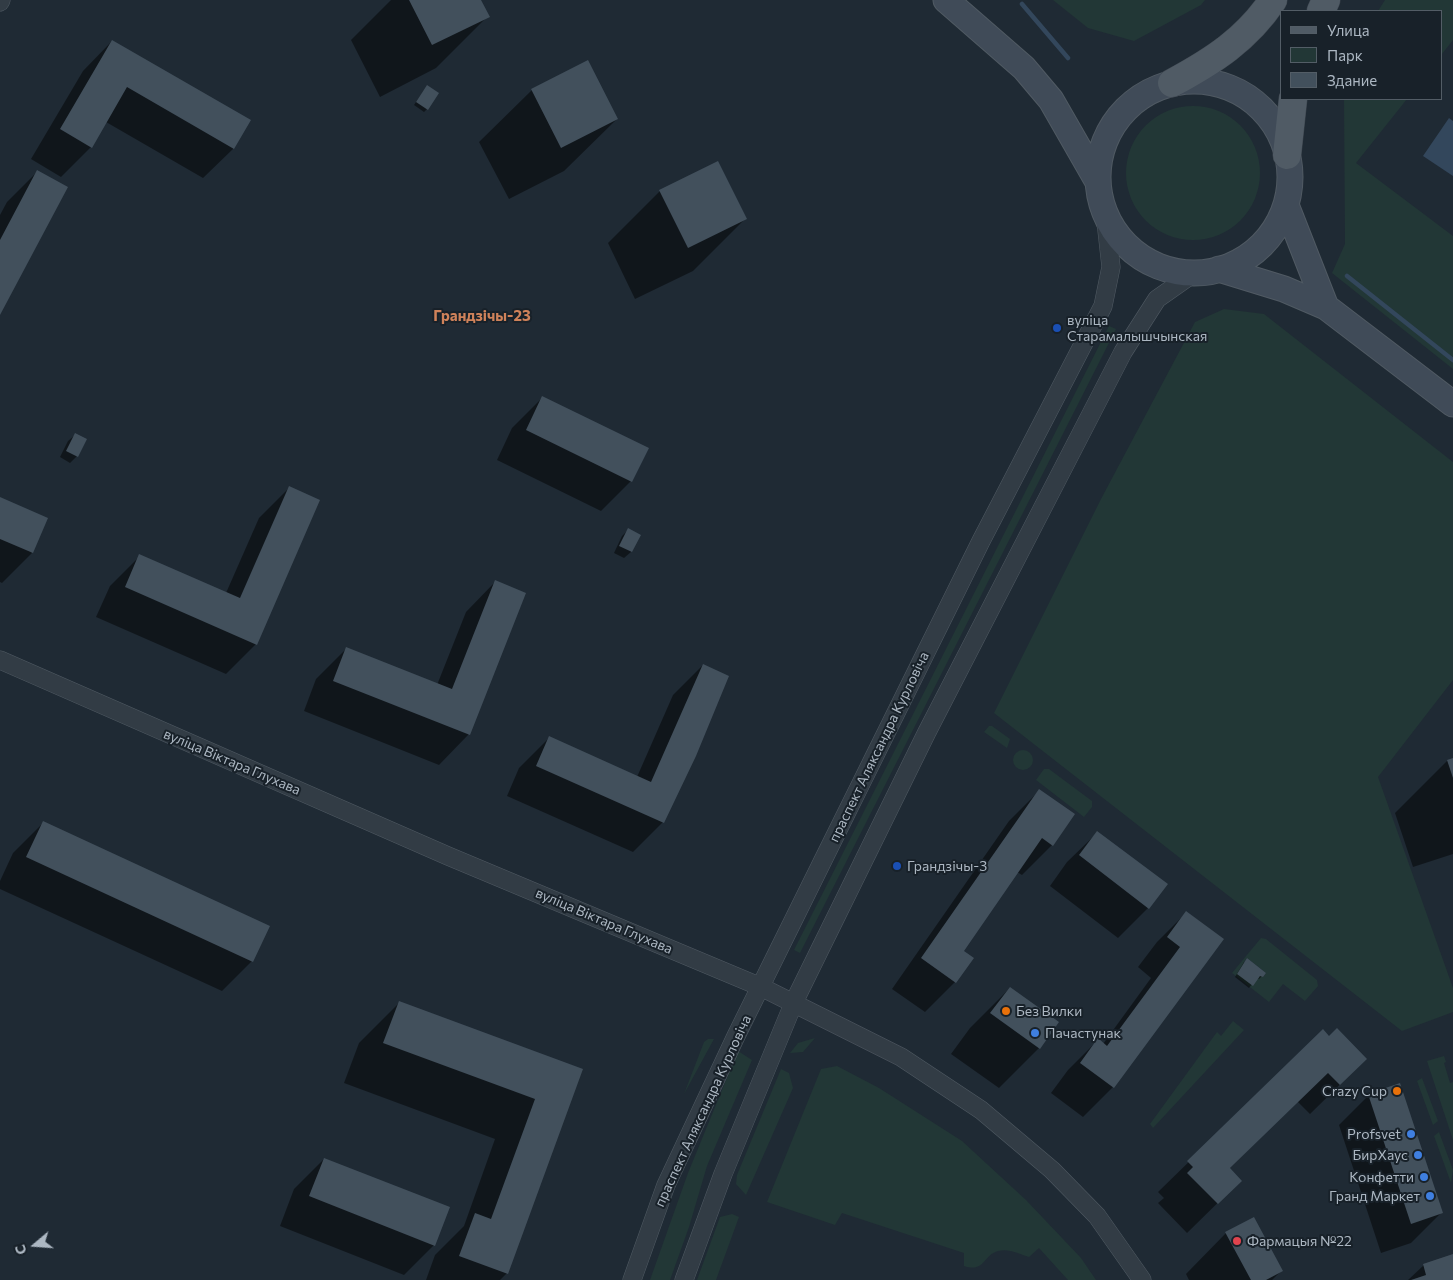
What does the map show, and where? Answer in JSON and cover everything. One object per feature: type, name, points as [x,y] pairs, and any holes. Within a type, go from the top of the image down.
[{"type":"main road","points":[[946,0],[1024,68],[1052,100],[1098,182],[1105,213],[1121,240],[1142,258],[1162,268],[1194,273],[1219,269],[1245,258],[1266,240],[1278,224],[1286,205],[1290,180],[1288,155],[1293,100]]},
{"type":"main road","points":[[1098,182],[1100,154],[1110,130],[1123,112],[1150,91],[1172,83],[1196,70],[1242,38],[1273,0]]},
{"type":"main road","points":[[1172,83],[1199,81],[1218,84],[1244,94],[1259,106],[1273,122],[1288,155]]},
{"type":"main road","points":[[1286,205],[1326,308]]},
{"type":"main road","points":[[1219,269],[1284,289],[1326,308],[1453,404]]},
{"type":"street","name":"праспект Аляксандра Курловіча","points":[[632,1280],[666,1185],[760,987],[981,541],[1103,306],[1111,267],[1105,213]]},
{"type":"street","points":[[684,1280],[723,1174],[794,1002],[927,732],[1123,352],[1157,300],[1194,273]]},
{"type":"street","name":"вуліца Віктара Глухава","points":[[0,660],[448,856],[760,987],[794,1002],[900,1057],[981,1110],[1077,1194],[1097,1216],[1142,1280]]},
{"type":"green space","points":[[1053,0],[1205,0],[1201,5],[1134,41],[1088,28]]},
{"type":"green space","points":[[1385,0],[1453,0],[1453,40],[1443,53],[1443,10],[1379,10]]},
{"type":"green space","points":[[1344,100],[1406,100],[1356,163],[1453,236],[1453,369],[1332,273],[1345,244]]},
{"type":"green space","points":[[1193,106],[1219,111],[1230,117],[1240,126],[1249,136],[1255,147],[1260,173],[1255,199],[1249,210],[1240,220],[1230,229],[1219,235],[1193,240],[1167,235],[1156,229],[1146,220],[1137,210],[1131,199],[1126,173],[1131,147],[1137,136],[1146,126],[1156,117],[1167,111]]},
{"type":"green space","points":[[1224,309],[1264,314],[1453,462],[1453,680],[1378,777],[1453,988],[1453,1012],[1402,1031],[994,713],[1101,499],[1195,322]]},
{"type":"green space","points":[[1109,326],[1116,329],[800,953],[794,950]]},
{"type":"green space","points":[[989,726],[992,726],[1010,739],[1007,748],[984,732]]},
{"type":"green space","points":[[1023,750],[1030,753],[1033,760],[1030,767],[1023,770],[1016,767],[1013,760],[1016,753]]},
{"type":"green space","points":[[1044,769],[1049,769],[1092,801],[1092,807],[1084,817],[1036,780]]},
{"type":"green space","points":[[1261,938],[1266,939],[1317,980],[1318,986],[1305,1001],[1283,984],[1269,1002],[1232,973]],"holes":[[[1247,958],[1266,973],[1263,977],[1244,962]]]},
{"type":"green space","points":[[1233,1021],[1244,1030],[1153,1128],[1150,1124],[1217,1032],[1221,1036]]},
{"type":"green space","points":[[815,1038],[803,1052],[790,1053],[798,1043]]},
{"type":"green space","points":[[708,1039],[714,1039],[684,1094],[704,1042]]},
{"type":"green space","points":[[738,1051],[752,1060],[707,1166],[689,1227],[670,1280],[650,1280],[688,1173]]},
{"type":"green space","points":[[1444,1056],[1446,1062],[1444,1063],[1450,1083],[1453,1082],[1453,1140],[1427,1061]]},
{"type":"green space","points":[[837,1066],[879,1088],[962,1141],[1026,1200],[1081,1258],[1096,1280],[1068,1280],[1039,1248],[1029,1257],[1010,1251],[998,1251],[989,1256],[980,1265],[971,1268],[964,1266],[964,1253],[842,1213],[835,1225],[767,1202],[821,1069]]},
{"type":"green space","points":[[781,1069],[789,1073],[793,1088],[746,1195],[736,1184],[737,1175]]},
{"type":"green space","points":[[1422,1078],[1438,1121],[1433,1125],[1417,1081]]},
{"type":"green space","points":[[1439,1132],[1453,1170],[1451,1183],[1434,1136]]},
{"type":"green space","points":[[732,1214],[739,1217],[716,1280],[697,1280],[720,1217]]},
{"type":"water","points":[[1449,118],[1453,121],[1453,176],[1423,156]]},
{"type":"building","points":[[409,0],[481,0],[490,17],[432,45]]},
{"type":"building","points":[[112,40],[251,120],[234,149],[127,87],[92,148],[60,129]]},
{"type":"building","points":[[588,60],[618,119],[561,148],[531,89]]},
{"type":"building","points":[[427,85],[439,93],[428,110],[416,102]]},
{"type":"building","points":[[718,161],[747,219],[688,248],[659,190]]},
{"type":"building","points":[[37,170],[68,187],[0,315],[0,240]]},
{"type":"building","points":[[542,396],[649,448],[632,482],[526,430]]},
{"type":"building","points":[[75,433],[87,439],[78,457],[66,451]]},
{"type":"building","points":[[289,486],[320,500],[257,645],[125,587],[139,554],[240,598]]},
{"type":"building","points":[[0,497],[48,518],[33,553],[0,539]]},
{"type":"building","points":[[628,528],[641,535],[632,552],[619,546]]},
{"type":"building","points":[[495,580],[526,593],[470,735],[333,681],[346,647],[452,689]]},
{"type":"building","points":[[703,664],[729,676],[696,756],[664,823],[536,766],[549,736],[651,782]]},
{"type":"building","points":[[1453,758],[1453,778],[1447,760]]},
{"type":"building","points":[[1039,789],[1075,814],[1053,846],[1042,838],[964,951],[974,958],[956,983],[921,958]]},
{"type":"building","points":[[43,821],[270,926],[253,962],[26,857]]},
{"type":"building","points":[[1097,831],[1168,884],[1149,909],[1079,855]]},
{"type":"building","points":[[1186,911],[1224,939],[1114,1088],[1080,1063],[1098,1038],[1107,1046],[1180,947],[1167,937]]},
{"type":"building","points":[[1247,958],[1266,973],[1263,977],[1260,976],[1253,986],[1237,974]]},
{"type":"building","points":[[1010,987],[1059,1022],[1040,1049],[990,1013]]},
{"type":"building","points":[[399,1001],[583,1069],[508,1274],[459,1256],[475,1213],[491,1219],[535,1099],[383,1043]]},
{"type":"building","points":[[1337,1028],[1367,1059],[1340,1085],[1328,1073],[1230,1168],[1242,1181],[1218,1204],[1187,1173],[1193,1167],[1187,1161],[1323,1029],[1329,1036]]},
{"type":"building","points":[[1400,1083],[1443,1213],[1411,1224],[1368,1094]]},
{"type":"building","points":[[324,1158],[450,1207],[435,1246],[309,1196]]},
{"type":"building","points":[[1254,1217],[1283,1271],[1266,1280],[1251,1280],[1225,1232]]},
{"type":"building","points":[[1453,1254],[1453,1280],[1411,1280],[1426,1275],[1423,1264]]},
{"type":"waterway","points":[[1022,4],[1068,58]]},
{"type":"waterway","points":[[1347,276],[1453,360]]},
{"type":"place","name":"вуліца Старамалышчынская","points":[[1057,328]]},
{"type":"place","name":"Грандзічы-3","points":[[897,866]]},
{"type":"place","name":"Без Вилки","points":[[1006,1011]]},
{"type":"place","name":"Пачастунак","points":[[1035,1033]]},
{"type":"place","name":"Crazy Cup","points":[[1397,1091]]},
{"type":"place","name":"Profsvet","points":[[1411,1134]]},
{"type":"place","name":"БирХаус","points":[[1418,1155]]},
{"type":"place","name":"Конфетти","points":[[1424,1177]]},
{"type":"place","name":"Гранд Маркет","points":[[1430,1196]]},
{"type":"place","name":"Фармацыя №22","points":[[1237,1241]]},
{"type":"district","name":"Грандзічы-23","points":[[482,316]]}]
